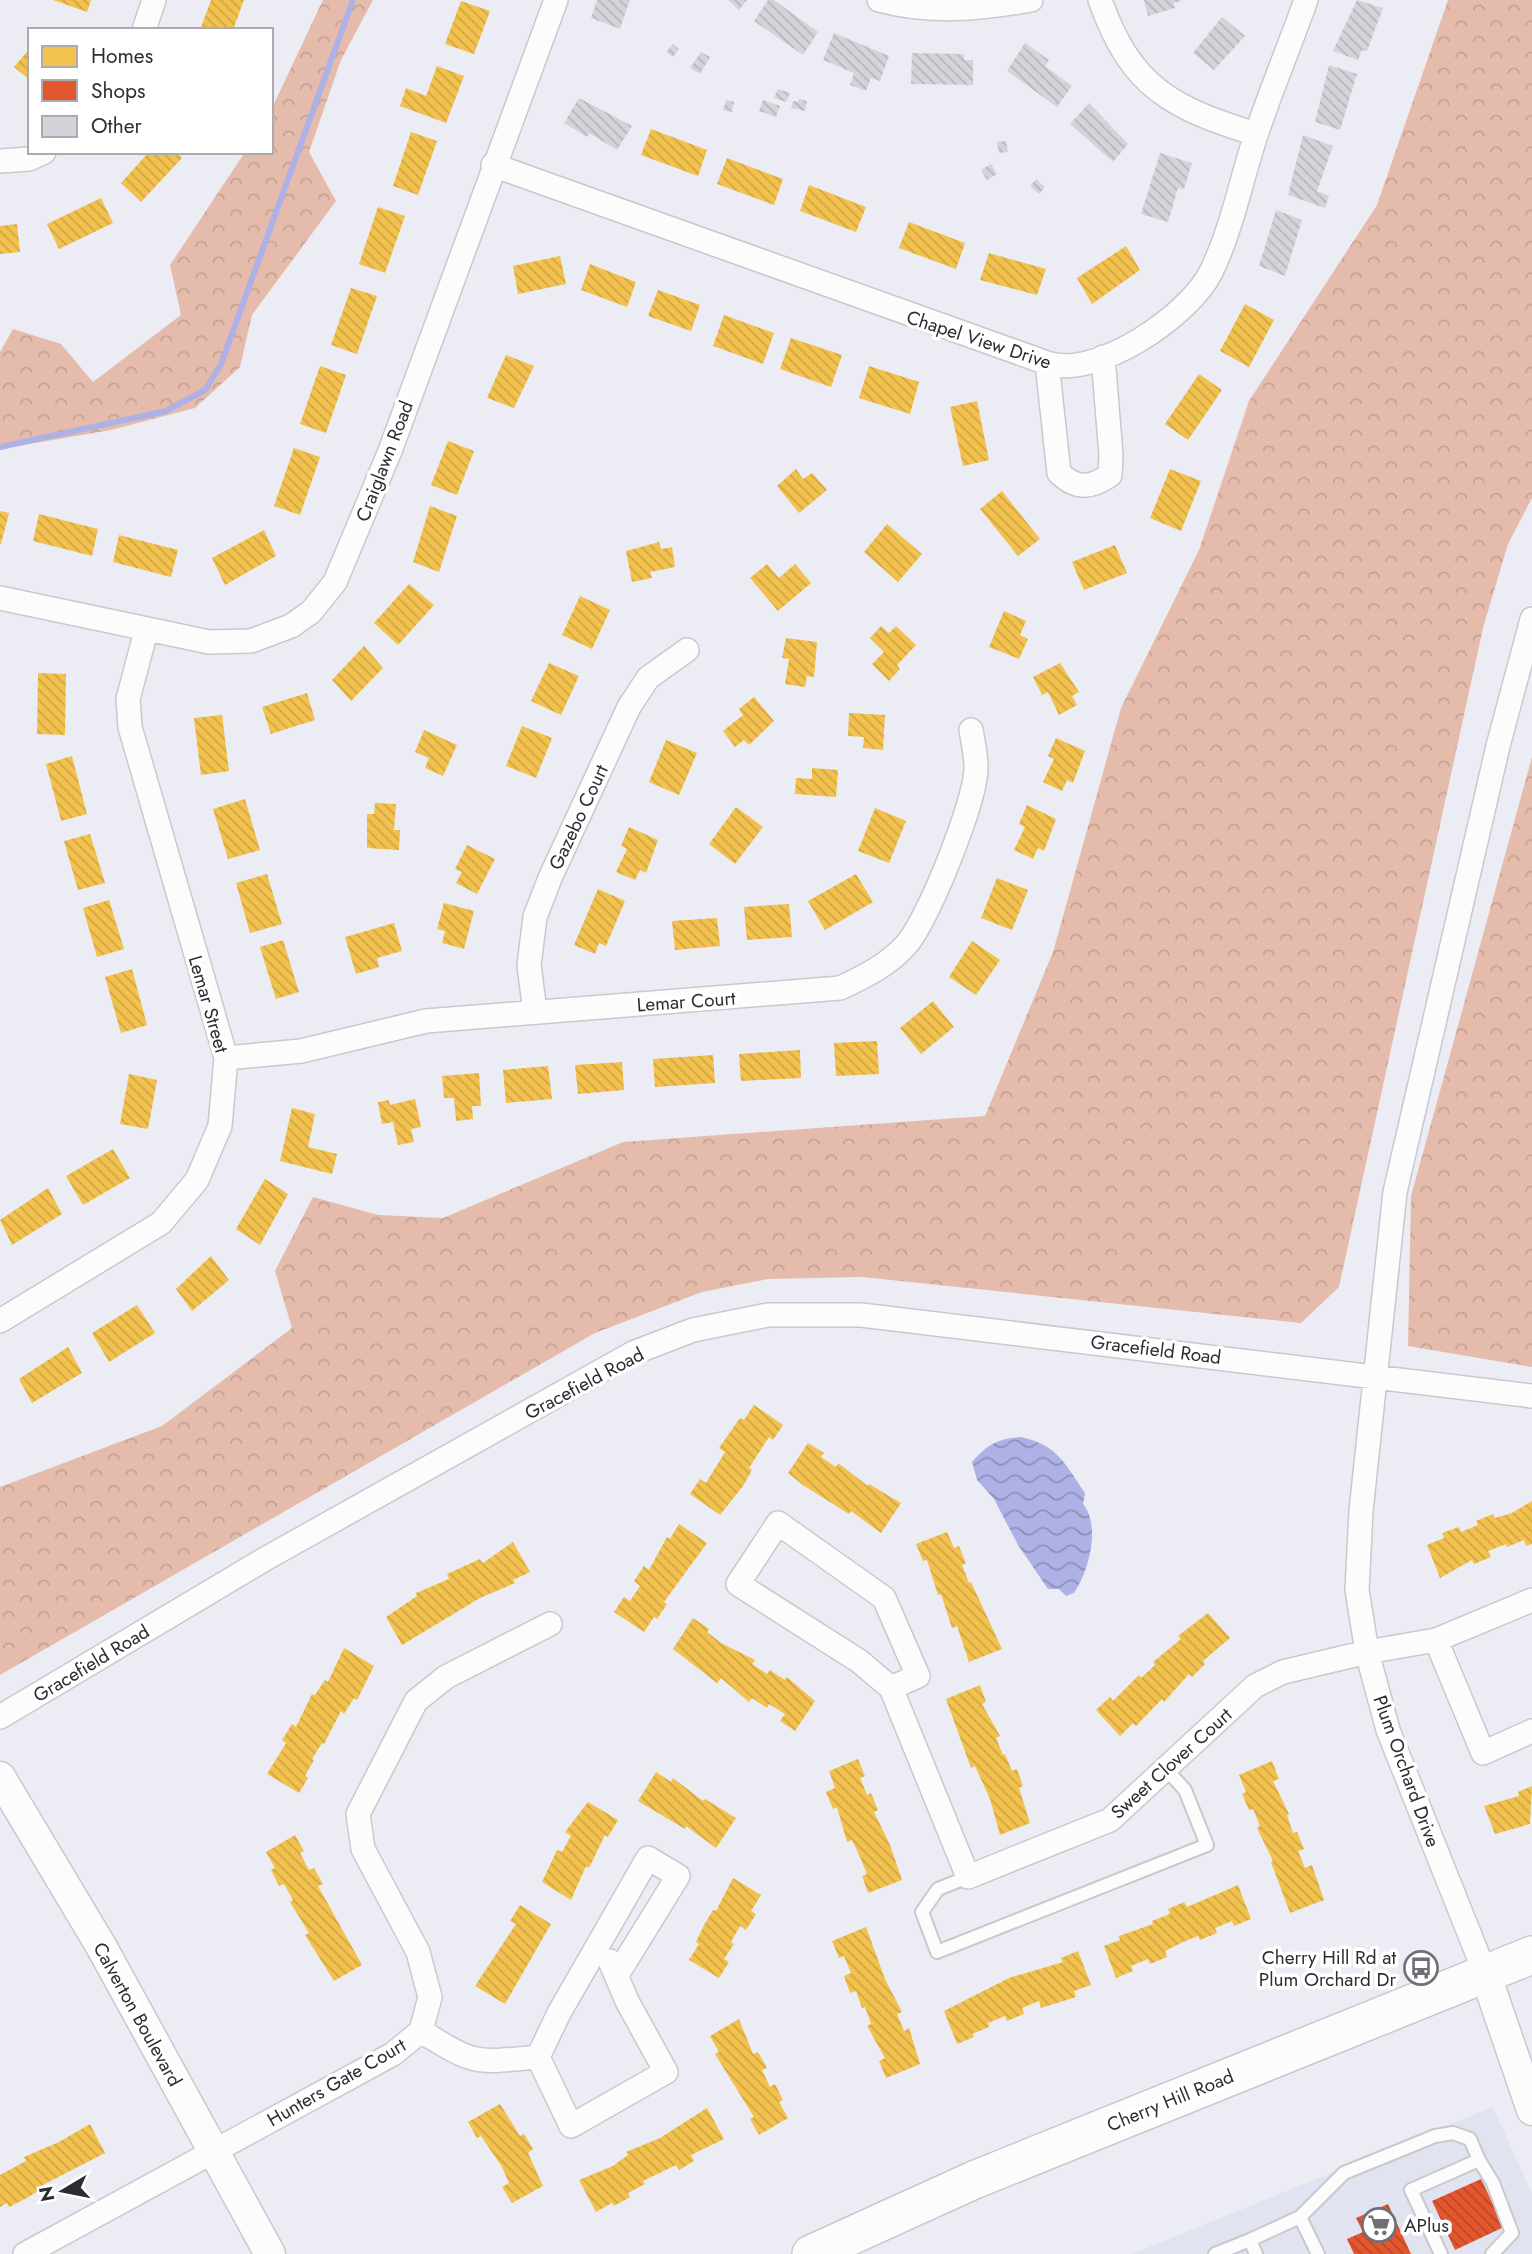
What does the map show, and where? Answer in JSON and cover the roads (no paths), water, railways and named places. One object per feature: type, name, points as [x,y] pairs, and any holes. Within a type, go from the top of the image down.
[{"type":"main road","name":"Cherry Hill Road","points":[[811,2254],[974,2180],[1532,1955]]},
{"type":"street","points":[[145,28],[154,0]]},
{"type":"street","name":"Craiglawn Road","points":[[0,598],[146,631],[209,642],[251,641],[291,626],[311,612],[335,582],[390,451],[493,165],[556,0]]},
{"type":"street","points":[[879,0],[905,7],[937,9],[984,7],[1031,0]]},
{"type":"street","points":[[1100,0],[1109,24],[1139,75],[1155,89],[1204,117],[1256,134]]},
{"type":"street","name":"Chapel View Drive","points":[[493,165],[1055,366],[1085,363],[1130,348],[1192,298],[1210,274],[1256,134],[1306,0]]},
{"type":"street","points":[[0,161],[29,159],[40,154]]},
{"type":"street","points":[[1047,363],[1059,473],[1071,484],[1093,486],[1110,475],[1111,455],[1103,357]]},
{"type":"street","name":"Plum Orchard Drive","points":[[1532,619],[1498,746],[1395,1192],[1361,1511],[1357,1590],[1367,1652],[1388,1730],[1485,1973],[1532,2110]]},
{"type":"street","name":"Lemar Street","points":[[0,1321],[161,1223],[197,1180],[220,1126],[226,1058],[130,727],[128,699],[146,631]]},
{"type":"street","name":"Gazebo Court","points":[[535,1012],[529,965],[535,917],[550,878],[629,707],[648,678],[687,650]]},
{"type":"street","name":"Lemar Court","points":[[226,1058],[302,1051],[426,1021],[840,988],[874,972],[907,944],[921,922],[961,828],[977,769],[971,730]]},
{"type":"street","name":"Gracefield Road","points":[[0,1717],[265,1559],[609,1366],[633,1353],[693,1330],[768,1315],[861,1315],[1377,1375],[1532,1396]]},
{"type":"street","points":[[891,1688],[918,1676],[884,1598],[778,1523],[738,1584],[859,1661],[891,1688],[968,1877]]},
{"type":"street","name":"Sweet Clover Court","points":[[968,1877],[1110,1820],[1255,1686],[1283,1672],[1367,1652],[1436,1640],[1532,1600]]},
{"type":"street","points":[[421,2031],[430,1997],[418,1952],[363,1849],[358,1814],[416,1701],[446,1676],[550,1624]]},
{"type":"street","points":[[1436,1640],[1483,1753],[1532,1731]]},
{"type":"street","name":"Calverton Boulevard","points":[[0,1777],[101,1946],[270,2254]]},
{"type":"street","points":[[600,1943],[627,2001],[666,2072],[571,2126],[538,2057],[559,2014],[648,1858],[678,1876],[617,1975]]},
{"type":"street","name":"Hunters Gate Court","points":[[25,2254],[393,2054],[421,2031],[464,2058],[484,2062],[538,2057]]},
{"type":"lane","points":[[968,1877],[938,1889],[922,1912],[937,1952],[1207,1844],[1185,1790],[1165,1769]]},
{"type":"lane","points":[[1215,2254],[1300,2217],[1344,2173],[1435,2136],[1453,2133],[1470,2139],[1493,2183],[1512,2233],[1492,2254]]},
{"type":"lane","points":[[1441,2254],[1411,2190],[1479,2160]]},
{"type":"lane","points":[[1300,2217],[1318,2254]]},
{"type":"lane","points":[[1250,2240],[1256,2254]]},
{"type":"water","points":[[1021,1437],[1044,1445],[1059,1457],[1085,1493],[1083,1504],[1091,1524],[1091,1548],[1079,1584],[1074,1593],[1066,1596],[1059,1589],[1048,1589],[1018,1545],[994,1499],[977,1480],[972,1462],[978,1456],[993,1444]]},
{"type":"waterway","points":[[0,447],[166,411],[205,390],[221,364],[353,0]]},
{"type":"place","name":"Cherry Hill Rd at Plum Orchard Dr","points":[[1421,1968]]},
{"type":"place","name":"APlus","points":[[1379,2225]]}]
